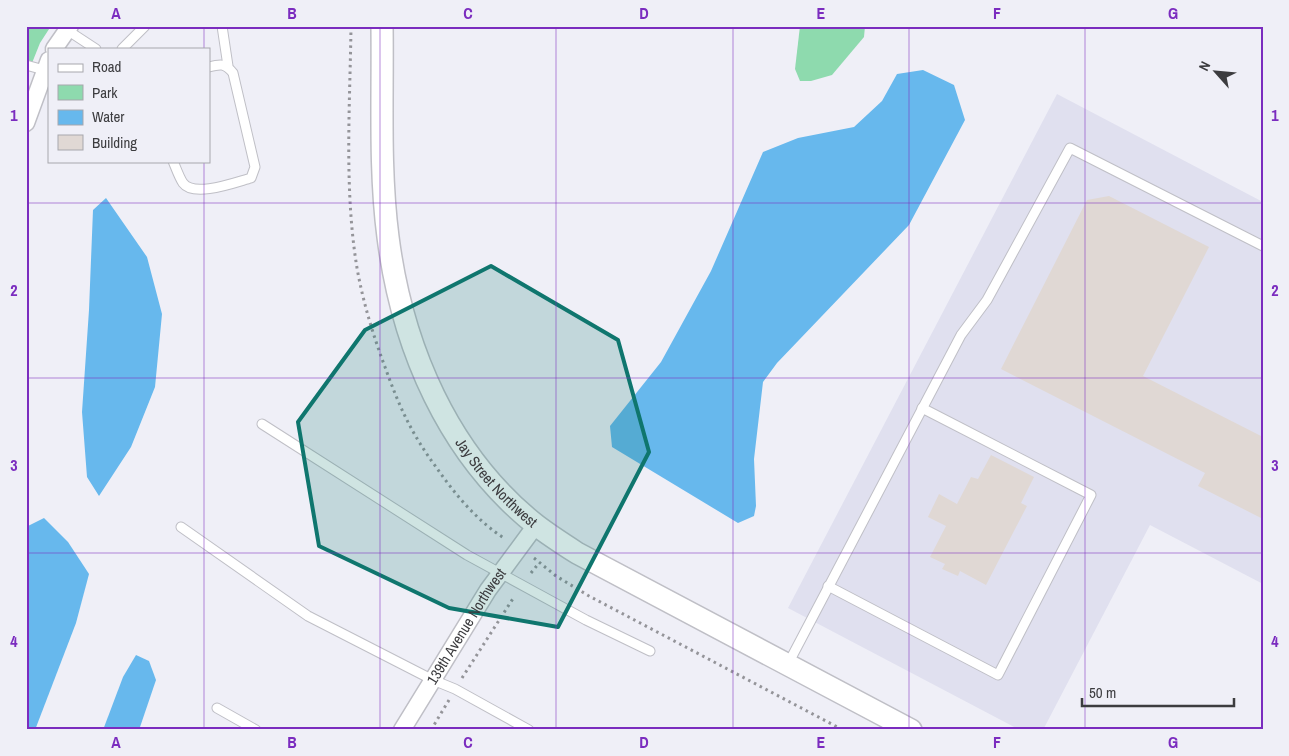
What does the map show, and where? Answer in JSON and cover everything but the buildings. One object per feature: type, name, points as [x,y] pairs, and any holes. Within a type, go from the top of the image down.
[{"type":"street","name":"Jay Street Northwest","points":[[382,26],[384,194],[388,237],[404,324],[421,370],[436,401],[466,451],[503,494],[536,525],[577,553],[911,730]]},
{"type":"street","points":[[55,48],[68,28]]},
{"type":"street","points":[[26,123],[47,65]]},
{"type":"street","name":"139th Avenue Northwest","points":[[402,730],[500,573],[536,525]]},
{"type":"lane","points":[[123,48],[145,26]]},
{"type":"lane","points":[[173,162],[184,185],[193,190],[251,178],[255,167],[233,73],[228,66],[222,26]]},
{"type":"lane","points":[[68,28],[95,48]]},
{"type":"lane","points":[[210,67],[221,64],[228,66]]},
{"type":"lane","points":[[26,65],[47,65]]},
{"type":"lane","points":[[788,664],[961,335],[987,300],[1070,148],[1263,246]]},
{"type":"lane","points":[[828,586],[998,675],[1091,495],[922,408]]},
{"type":"lane","points":[[262,424],[500,573],[586,620],[650,651]]},
{"type":"lane","points":[[181,527],[308,616],[433,680],[455,689],[529,730]]},
{"type":"lane","points":[[217,708],[256,730]]},
{"type":"path","points":[[431,730],[455,689],[539,563],[588,596],[843,730]]},
{"type":"highlighted area","points":[[491,266],[618,340],[649,452],[558,627],[449,608],[319,546],[298,422],[365,330]]},
{"type":"shaded area","points":[[1057,94],[1263,202],[1263,584],[1150,525],[1043,730],[1020,730],[788,608]]},
{"type":"green space","points":[[26,26],[51,26],[40,43],[26,78]]},
{"type":"green space","points":[[800,26],[865,26],[864,37],[832,75],[811,81],[800,81],[795,69]]},
{"type":"water","points":[[923,70],[954,85],[965,120],[909,225],[777,363],[763,382],[754,459],[756,506],[754,516],[738,523],[612,447],[610,426],[661,362],[711,271],[763,152],[798,138],[854,127],[882,101],[897,74]]},
{"type":"water","points":[[106,198],[147,257],[162,314],[155,387],[131,447],[99,496],[87,477],[82,412],[93,210]]},
{"type":"water","points":[[44,518],[68,542],[89,574],[76,623],[35,730],[26,730],[26,527]]},
{"type":"water","points":[[136,655],[149,661],[156,680],[139,730],[103,730],[123,677]]}]
